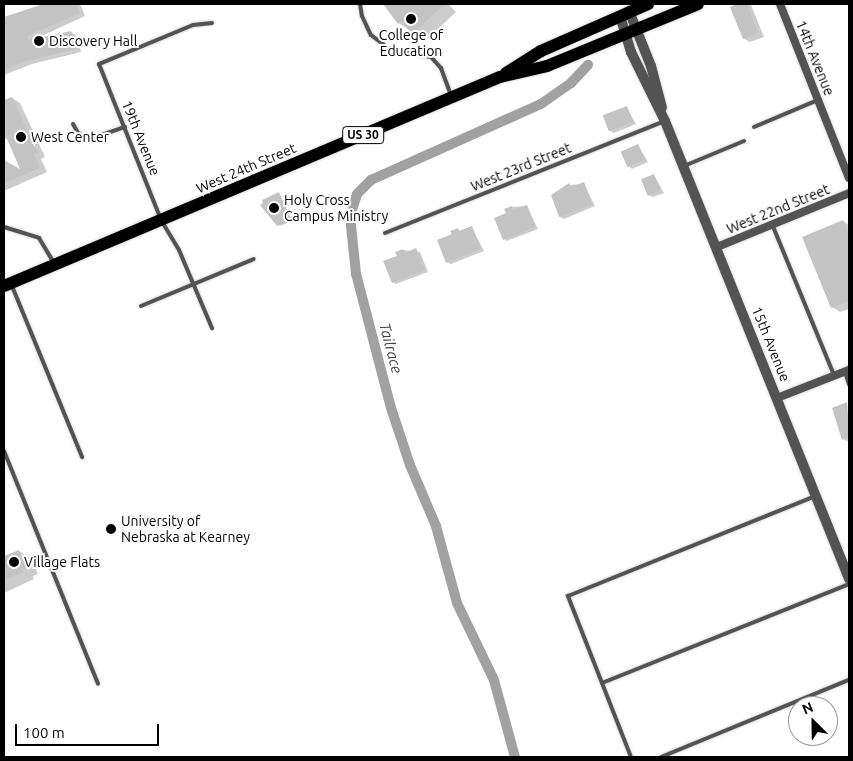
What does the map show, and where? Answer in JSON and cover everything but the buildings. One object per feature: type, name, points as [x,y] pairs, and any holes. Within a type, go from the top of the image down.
[{"type":"main road","name":"West 24th Street","points":[[500,77],[541,51],[648,4]]},
{"type":"main road","name":"West 24th Street","points":[[7,285],[500,77],[547,66],[698,4]]},
{"type":"street","name":"14th Avenue","points":[[780,4],[849,178]]},
{"type":"street","name":"15th Avenue","points":[[624,14],[648,91],[665,121],[817,496],[845,556],[849,579]]},
{"type":"street","name":"West 22nd Street","points":[[717,247],[849,193]]},
{"type":"street","points":[[778,398],[847,371]]},
{"type":"lane","points":[[360,4],[362,16],[371,35],[391,50],[431,57],[441,68],[452,97]]},
{"type":"lane","name":"19th Avenue","points":[[212,23],[193,25],[99,64],[161,220],[178,247],[212,328]]},
{"type":"lane","points":[[754,127],[818,100]]},
{"type":"lane","name":"West 23rd Street","points":[[385,233],[665,121]]},
{"type":"lane","points":[[73,124],[78,134],[90,139],[125,127]]},
{"type":"lane","points":[[684,166],[744,141]]},
{"type":"lane","points":[[772,224],[834,376]]},
{"type":"lane","points":[[4,227],[39,238],[55,265]]},
{"type":"lane","points":[[141,306],[254,259]]},
{"type":"lane","points":[[7,285],[82,457]]},
{"type":"lane","points":[[847,371],[849,384]]},
{"type":"lane","points":[[4,451],[98,684]]},
{"type":"lane","points":[[632,757],[568,596],[817,496]]},
{"type":"lane","points":[[602,683],[849,584]]},
{"type":"lane","points":[[661,757],[849,680]]},
{"type":"waterway","name":"Tailrace","points":[[515,757],[494,680],[457,603],[436,526],[410,465],[391,408],[356,274],[350,216],[357,194],[371,180],[541,104],[571,83],[588,65]]},
{"type":"place","name":"College of Education","points":[[411,19]]},
{"type":"place","name":"Discovery Hall","points":[[39,41]]},
{"type":"place","name":"West Center","points":[[21,137]]},
{"type":"place","name":"Holy Cross Campus Ministry","points":[[274,208]]},
{"type":"place","name":"University of Nebraska at Kearney","points":[[111,529]]},
{"type":"place","name":"Village Flats","points":[[14,562]]}]
